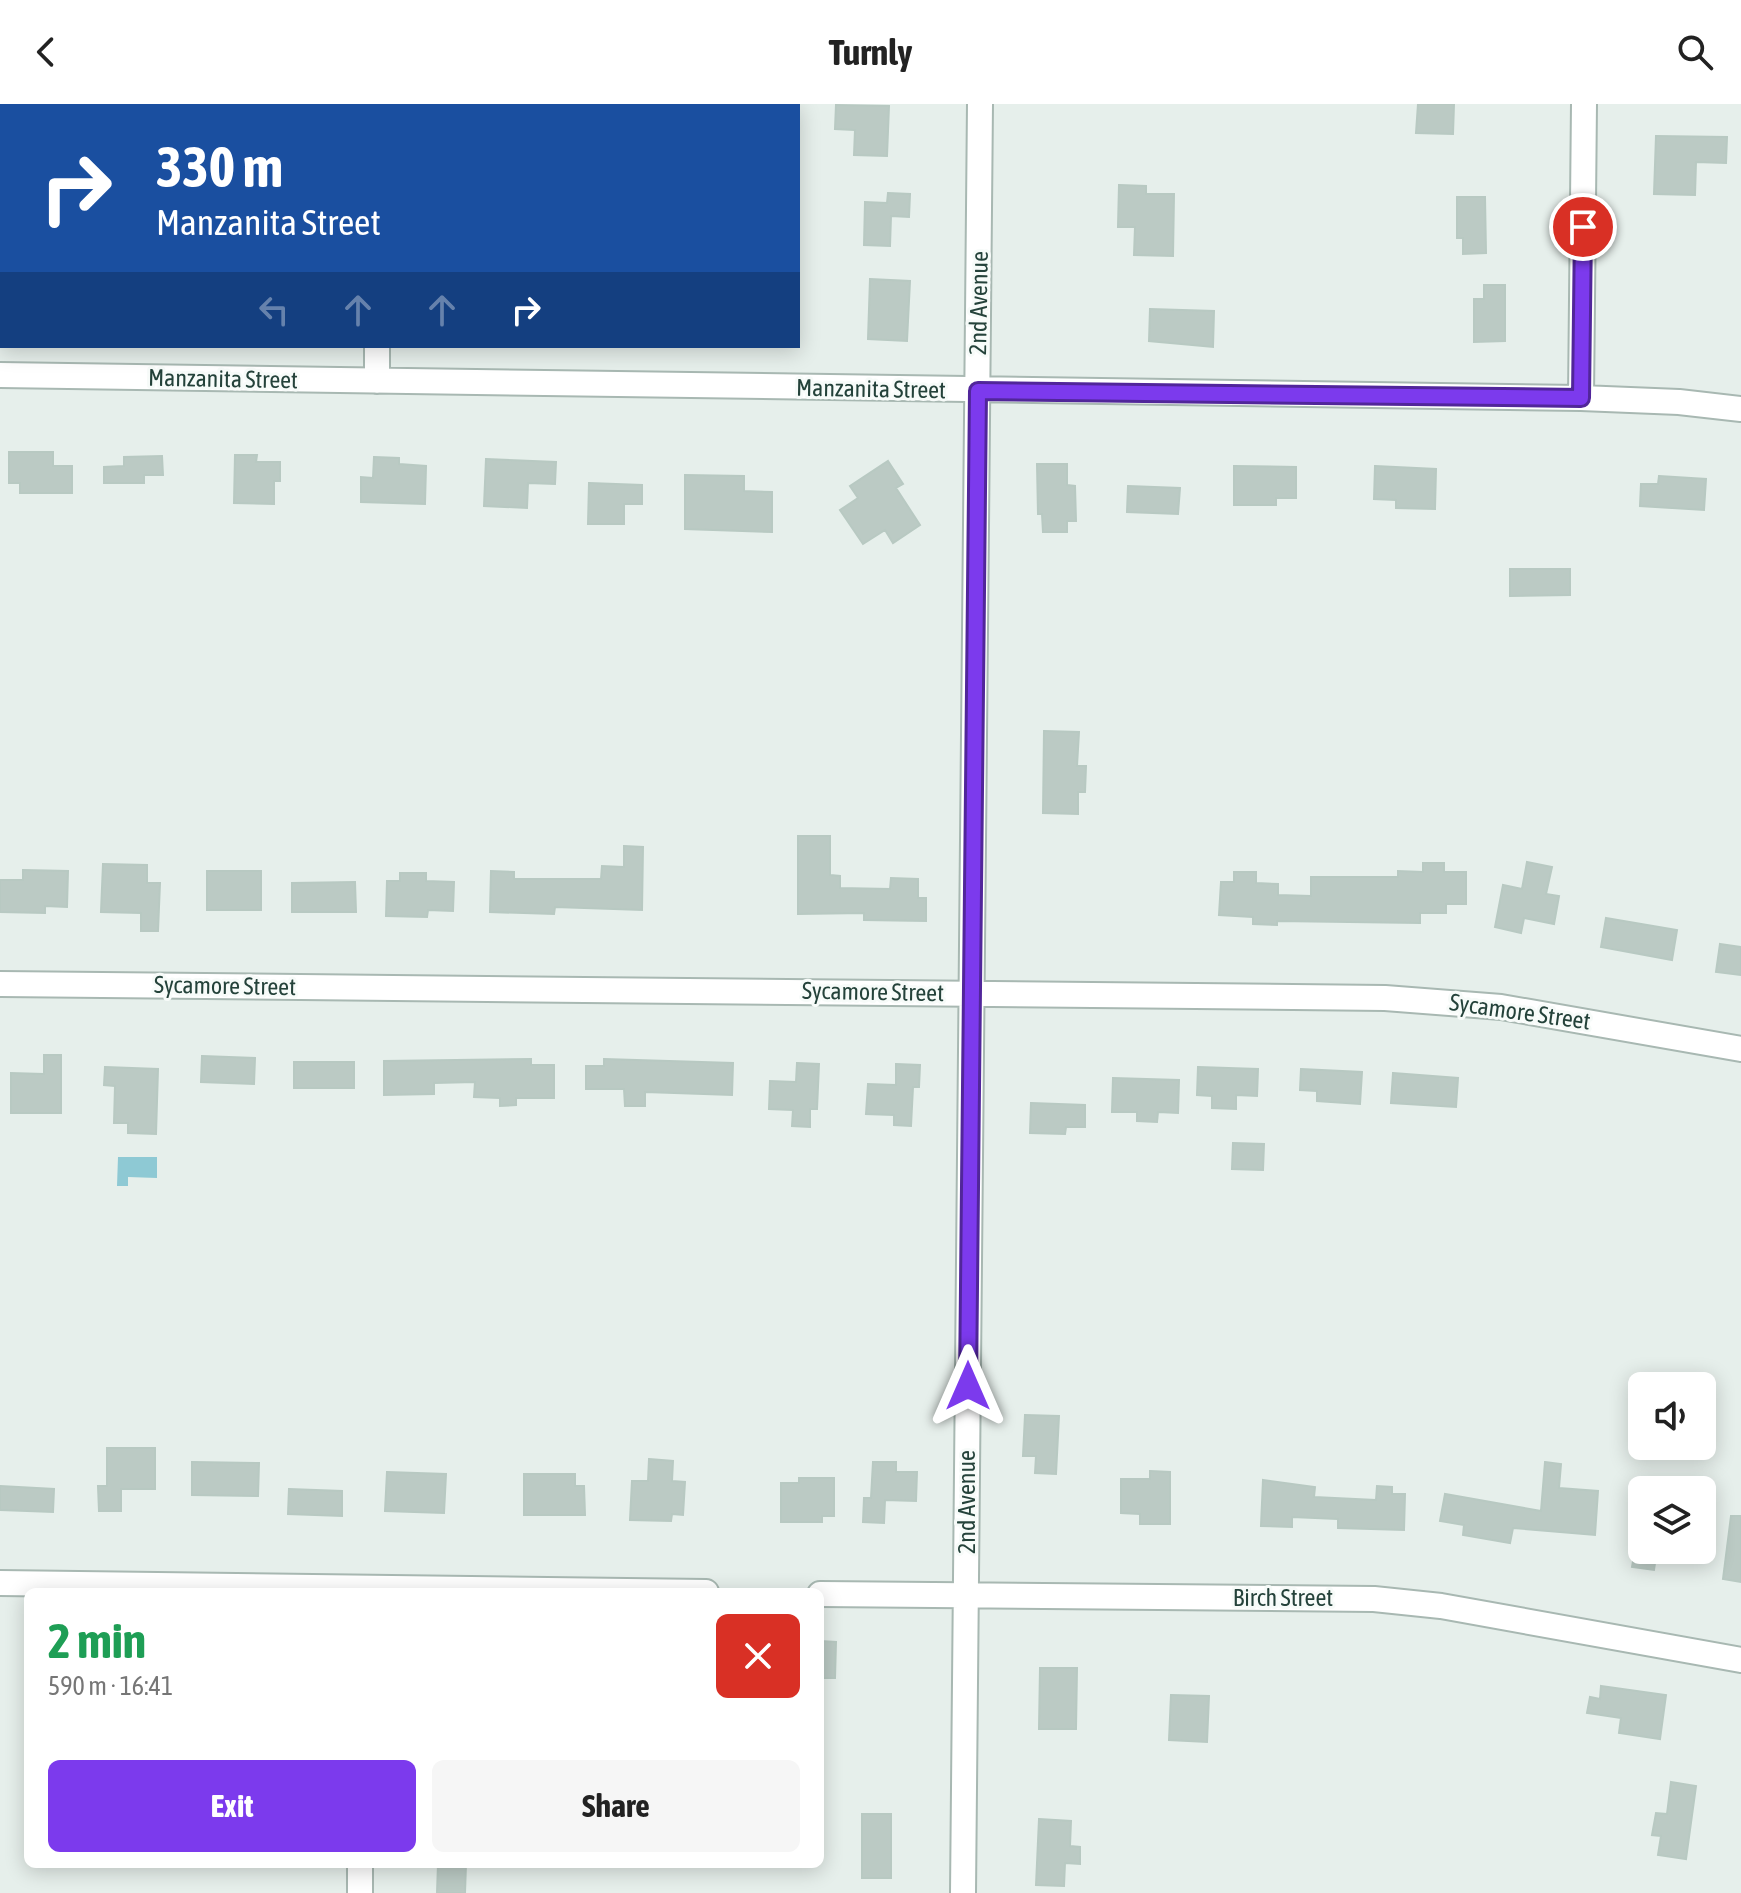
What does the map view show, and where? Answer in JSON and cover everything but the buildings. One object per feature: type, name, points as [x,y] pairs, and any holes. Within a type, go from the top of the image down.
[{"type":"street","name":"2nd Avenue","points":[[963,1893],[980,104]]},
{"type":"street","points":[[1581,398],[1584,104]]},
{"type":"street","points":[[377,348],[377,381]]},
{"type":"street","name":"Manzanita Street","points":[[0,375],[1581,398],[1679,402],[1741,409]]},
{"type":"street","name":"Sycamore Street","points":[[0,984],[1424,999],[1501,1007],[1741,1049]]},
{"type":"street","points":[[0,1583],[259,1588]]},
{"type":"street","name":"Birch Street","points":[[824,1594],[1328,1598],[1410,1602],[1741,1660]]},
{"type":"street","points":[[360,1868],[360,1893]]},
{"type":"water","points":[[118,1157],[157,1157],[157,1178],[128,1177],[128,1186],[117,1186]]},
{"type":"route","points":[[968,1386],[978,391],[1581,398],[1583,227]]}]
